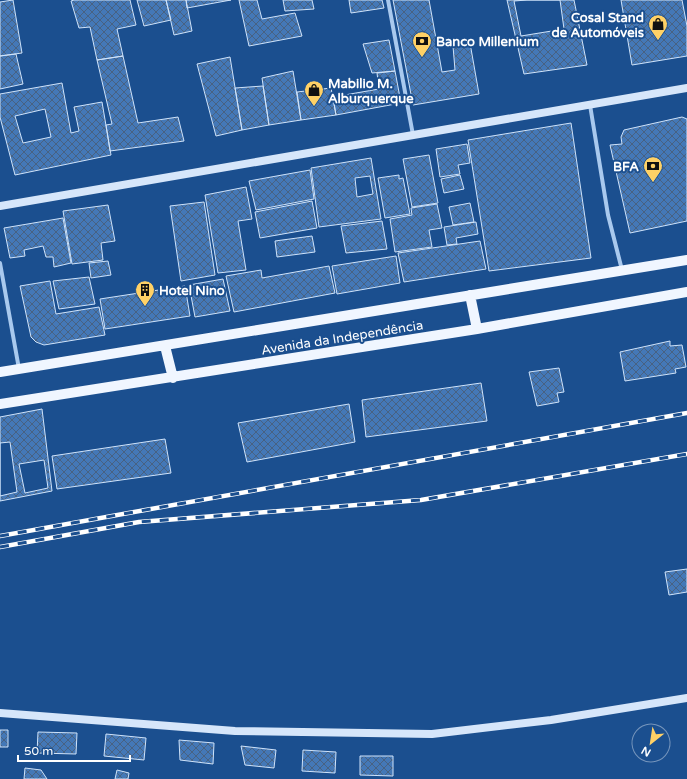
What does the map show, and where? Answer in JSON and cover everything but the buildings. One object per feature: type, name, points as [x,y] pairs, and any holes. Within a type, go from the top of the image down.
[{"type":"main road","points":[[0,206],[687,88]]},
{"type":"main road","name":"Avenida da Independência","points":[[0,372],[687,260]]},
{"type":"main road","name":"Avenida da Independência","points":[[0,404],[477,329],[687,292]]},
{"type":"main road","points":[[470,295],[477,329]]},
{"type":"main road","points":[[165,346],[172,378]]},
{"type":"main road","points":[[0,713],[235,731],[432,734],[544,721],[687,698]]},
{"type":"street","points":[[388,0],[413,135]]},
{"type":"street","points":[[590,105],[608,214],[622,271]]},
{"type":"street","points":[[0,263],[19,369]]},
{"type":"railway","points":[[0,536],[687,413]]},
{"type":"railway","points":[[0,547],[139,522],[421,500],[687,454]]},
{"type":"place","name":"Cosal Stand de Automóveis","points":[[658,41]]},
{"type":"place","name":"Banco Millenium","points":[[422,58]]},
{"type":"place","name":"Mabilio M. Alburquerque","points":[[314,107]]},
{"type":"place","name":"BFA","points":[[653,183]]},
{"type":"place","name":"Hotel Nino","points":[[145,307]]}]
